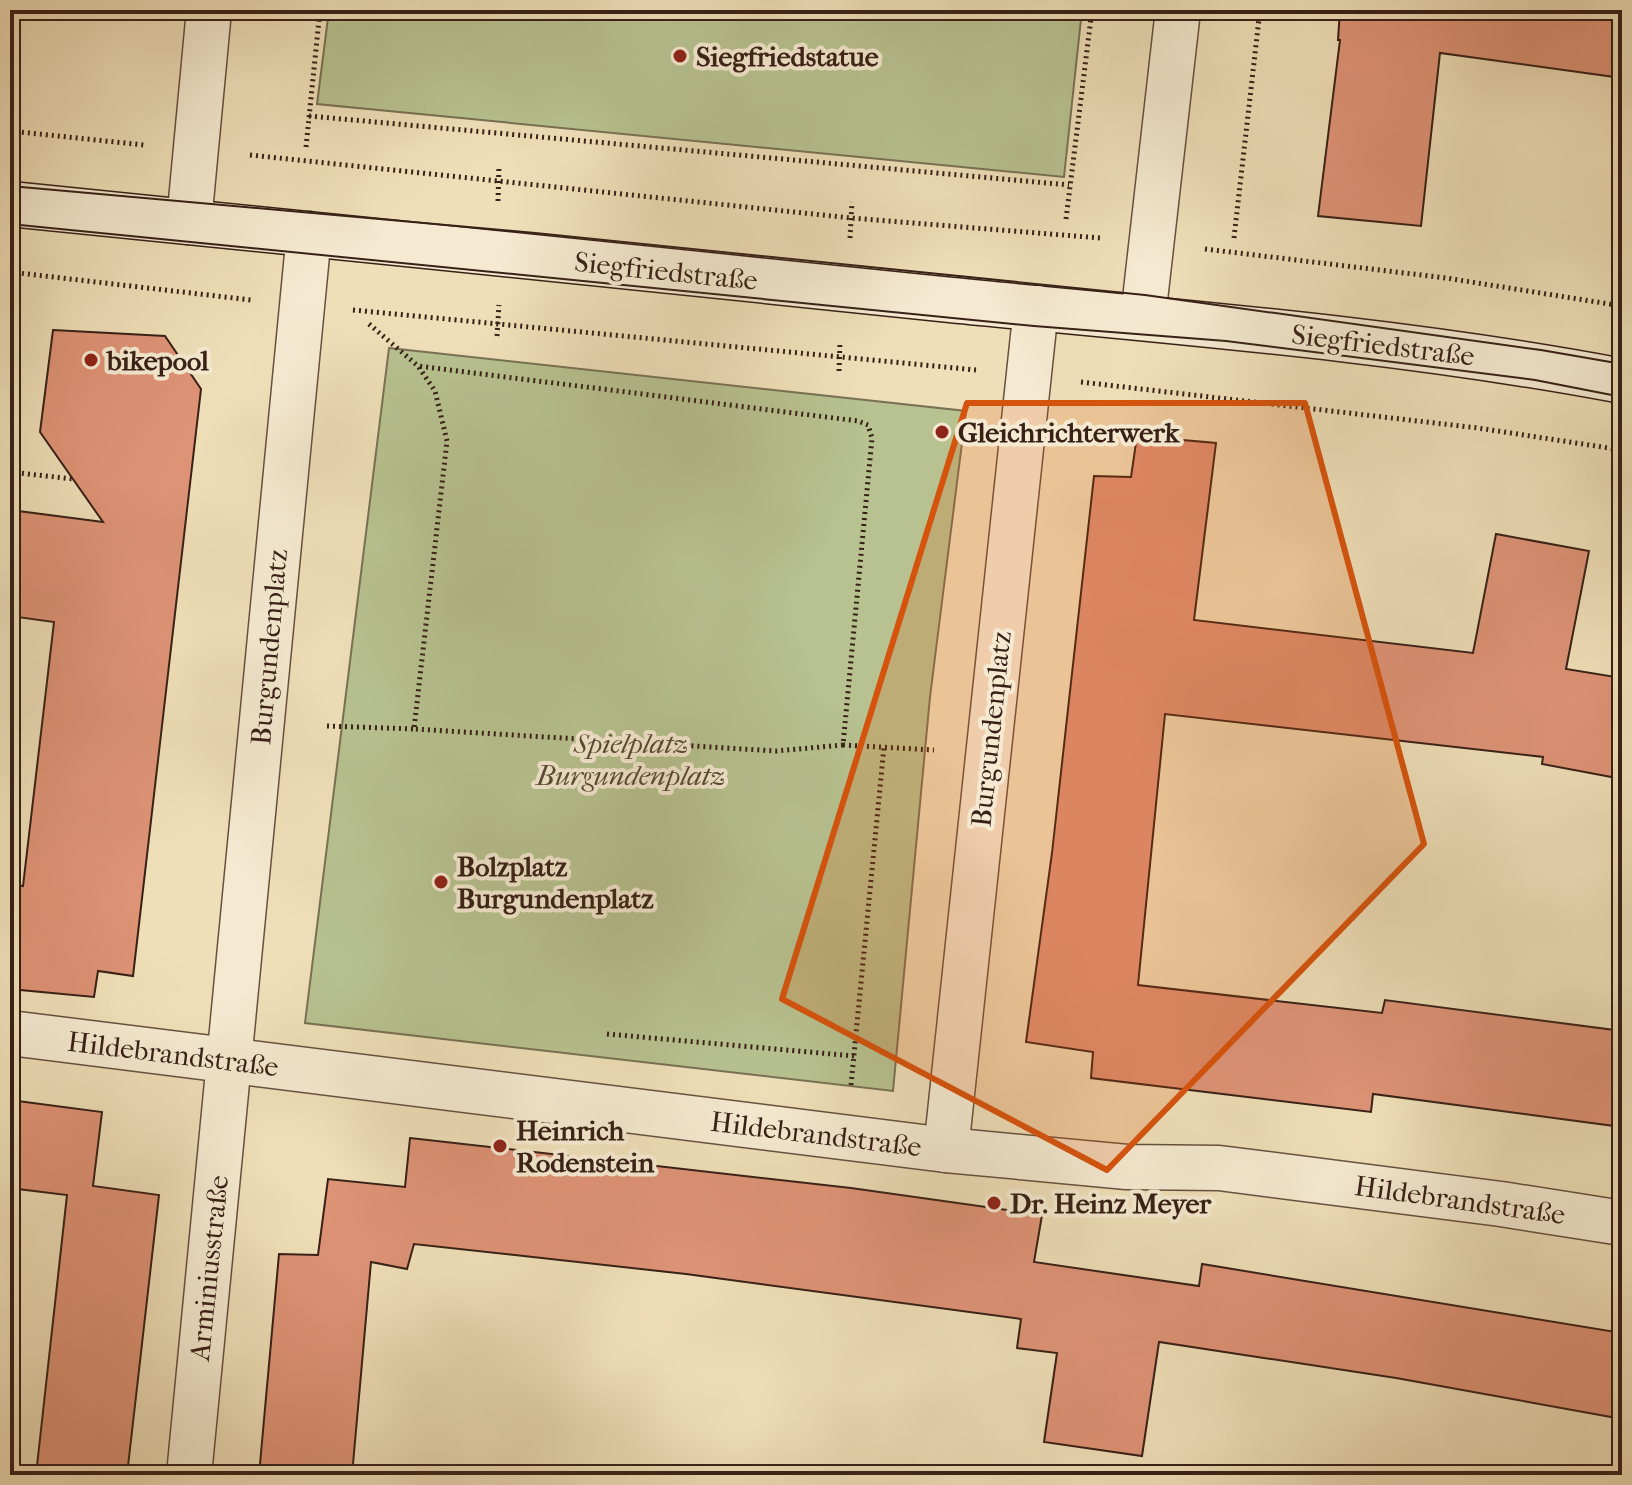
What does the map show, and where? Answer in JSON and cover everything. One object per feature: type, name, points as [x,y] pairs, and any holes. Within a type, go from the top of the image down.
[{"type":"street","points":[[189,222],[209,10]]},
{"type":"street","points":[[1143,317],[1178,10]]},
{"type":"street","name":"Siegfriedstraße","points":[[10,204],[1143,317],[1538,365],[1622,381]]},
{"type":"street","name":"Burgundenplatz","points":[[230,1061],[309,234]]},
{"type":"street","name":"Burgundenplatz","points":[[946,1150],[1036,308]]},
{"type":"street","name":"Hildebrandstraße","points":[[10,1033],[946,1150],[1127,1167],[1219,1168],[1501,1204],[1622,1223]]},
{"type":"street","name":"Arminiusstraße","points":[[189,1475],[230,1061]]},
{"type":"path","points":[[306,147],[320,10]]},
{"type":"path","points":[[1066,219],[1092,10]]},
{"type":"path","points":[[1234,238],[1260,10]]},
{"type":"path","points":[[309,116],[1069,185]]},
{"type":"path","points":[[10,131],[851,218],[1150,242],[1446,278],[1622,306]]},
{"type":"path","points":[[499,165],[500,180]]},
{"type":"path","points":[[851,218],[852,202]]},
{"type":"path","points":[[10,272],[230,298]]},
{"type":"path","points":[[370,310],[983,371]]},
{"type":"path","points":[[497,336],[498,322]]},
{"type":"path","points":[[369,324],[418,366],[435,391],[447,441],[414,729]]},
{"type":"path","points":[[839,371],[840,356]]},
{"type":"path","points":[[418,366],[858,421],[868,425],[872,438],[843,745]]},
{"type":"path","points":[[1097,383],[1478,428],[1622,450]]},
{"type":"path","points":[[10,472],[73,479]]},
{"type":"path","points":[[327,726],[776,751],[843,745],[938,750]]},
{"type":"path","points":[[849,1098],[884,747]]},
{"type":"path","points":[[607,1034],[854,1056]]},
{"type":"highlighted area","points":[[967,403],[1305,403],[1424,844],[1107,1170],[782,999]]},
{"type":"green space","points":[[329,10],[1082,10],[1064,177],[317,104]]},
{"type":"green space","name":"Spielplatz Burgundenplatz","points":[[389,348],[966,411],[930,697],[893,1091],[305,1023]]},
{"type":"building","points":[[1340,10],[1622,10],[1622,78],[1440,53],[1421,226],[1318,216],[1340,40]]},
{"type":"building","points":[[53,330],[165,336],[201,389],[133,976],[98,971],[94,997],[10,989],[10,884],[23,886],[54,622],[10,616],[10,510],[103,522],[40,432]]},
{"type":"building","points":[[1137,436],[1216,443],[1194,620],[1473,653],[1496,534],[1589,551],[1566,669],[1622,678],[1622,779],[1542,764],[1543,757],[1165,714],[1138,985],[1382,1013],[1385,1000],[1622,1031],[1622,1127],[1373,1094],[1371,1112],[1091,1078],[1093,1052],[1026,1042],[1052,853],[1094,476],[1131,477]]},
{"type":"building","points":[[10,1100],[102,1112],[93,1186],[159,1195],[127,1475],[36,1475],[67,1195],[10,1188]]},
{"type":"building","points":[[410,1138],[851,1188],[1042,1215],[1034,1262],[1199,1286],[1202,1264],[1622,1333],[1622,1419],[1396,1378],[1159,1342],[1142,1456],[1044,1442],[1057,1353],[1017,1348],[1021,1319],[686,1274],[414,1244],[407,1269],[371,1262],[352,1475],[259,1475],[279,1254],[318,1255],[328,1179],[405,1187]]},
{"type":"tram line","points":[[10,186],[535,233],[1145,295],[1622,364]]},
{"type":"tram line","points":[[10,224],[1034,326],[1226,341],[1535,380],[1622,397]]},
{"type":"place","name":"Siegfriedstatue","points":[[680,56]]},
{"type":"place","name":"bikepool","points":[[91,360]]},
{"type":"place","name":"Gleichrichterwerk","points":[[942,432]]},
{"type":"place","name":"Bolzplatz Burgundenplatz","points":[[441,882]]},
{"type":"place","name":"Heinrich Rodenstein","points":[[500,1146]]},
{"type":"place","name":"Dr. Heinz Meyer","points":[[994,1203]]}]
